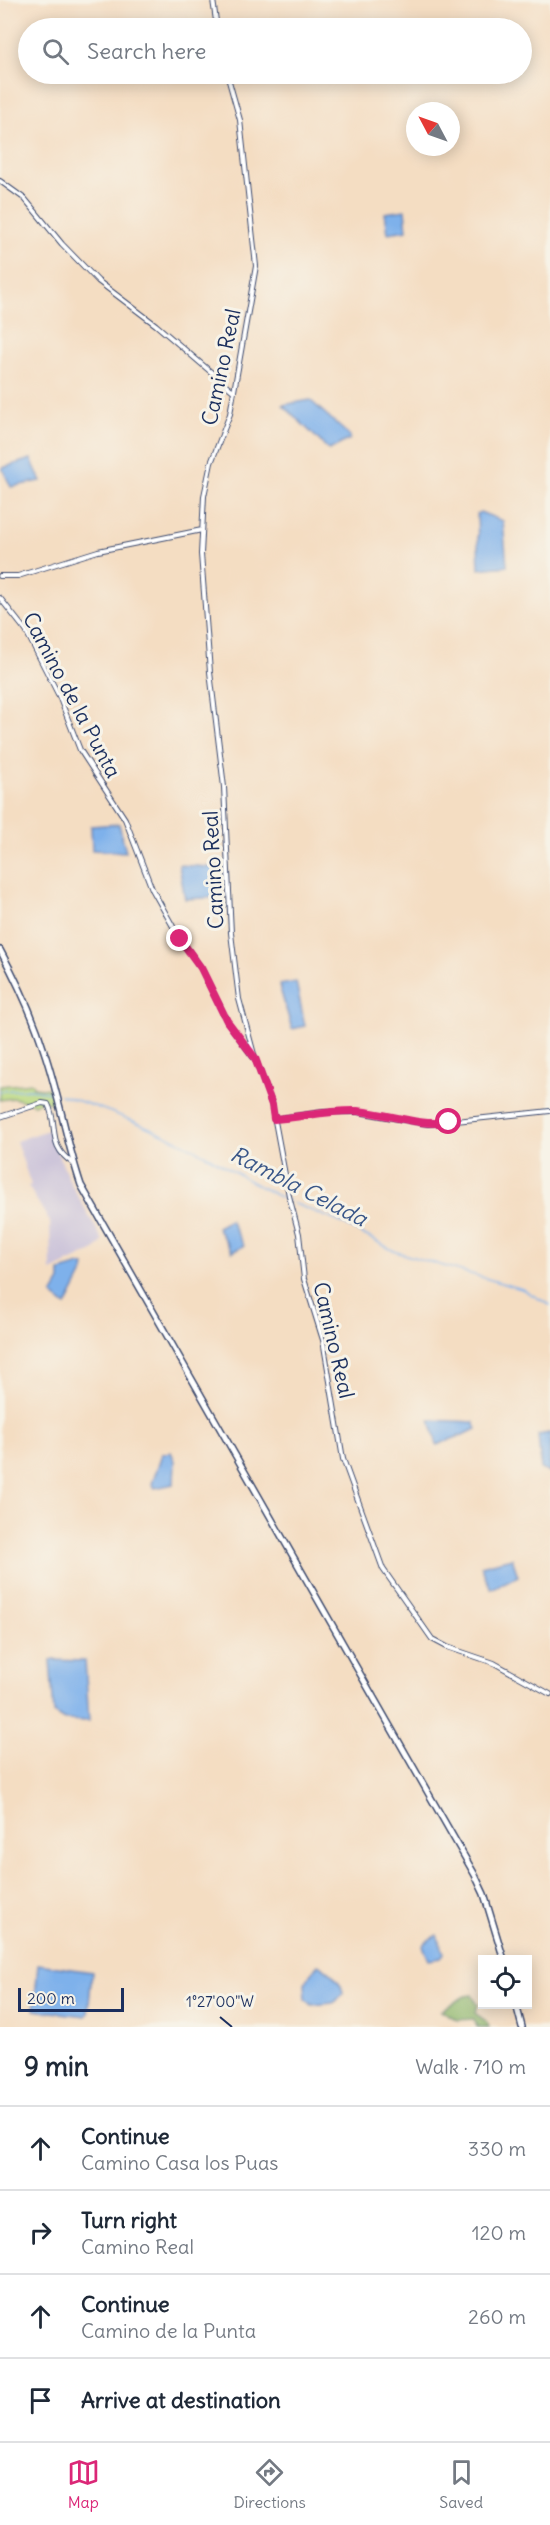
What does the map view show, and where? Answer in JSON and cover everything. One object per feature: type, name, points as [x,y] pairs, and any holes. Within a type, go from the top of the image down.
[{"type":"main road","points":[[0,950],[32,1014],[81,1185],[475,1875],[484,1894],[503,1955]]},
{"type":"main road","points":[[517,2009],[522,2027]]},
{"type":"street","points":[[213,0],[216,18]]},
{"type":"street","name":"Camino Real","points":[[229,84],[241,123],[256,255],[256,278],[232,390],[230,414],[211,463],[204,496],[202,530],[203,593],[224,787],[234,968],[239,999],[255,1058],[272,1105],[289,1196],[299,1234],[304,1279],[323,1340],[343,1460],[386,1576],[432,1639],[447,1647],[494,1663],[550,1694]]},
{"type":"street","points":[[0,181],[25,199],[62,244],[98,281],[156,325],[232,390]]},
{"type":"street","points":[[0,576],[18,576],[98,551],[202,530]]},
{"type":"street","name":"Camino de la Punta","points":[[0,598],[26,632],[59,696],[80,750],[125,819],[152,889],[180,939],[201,968],[227,1021],[255,1058]]},
{"type":"street","points":[[0,1118],[42,1103],[48,1104],[52,1131],[60,1151],[74,1164]]},
{"type":"street","points":[[274,1119],[322,1112],[358,1112],[412,1122],[439,1124],[550,1111]]},
{"type":"shaded area","points":[[48,1130],[70,1182],[103,1241],[95,1250],[51,1271],[50,1222],[28,1186],[31,1185],[16,1141]]},
{"type":"green space","points":[[32,1083],[33,1087],[50,1089],[54,1104],[43,1101],[34,1104],[14,1098],[0,1100],[0,1086]]},
{"type":"green space","points":[[472,1995],[478,2005],[475,2013],[486,2021],[489,2027],[477,2027],[474,2019],[457,2020],[441,2010],[465,1996]]},
{"type":"water","points":[[405,210],[407,230],[388,233],[385,213]]},
{"type":"water","points":[[310,400],[350,436],[350,439],[329,450],[283,405]]},
{"type":"water","points":[[31,459],[41,481],[11,487],[2,468]]},
{"type":"water","points":[[480,512],[503,521],[507,566],[479,569],[477,514]]},
{"type":"water","points":[[119,824],[126,852],[92,850],[91,826]]},
{"type":"water","points":[[179,865],[223,868],[221,897],[185,899]]},
{"type":"water","points":[[296,982],[305,1026],[292,1029],[279,985]]},
{"type":"water","points":[[230,1220],[244,1246],[232,1252],[217,1227]]},
{"type":"water","points":[[80,1265],[85,1266],[84,1271],[66,1306],[52,1295],[60,1281],[60,1271]]},
{"type":"water","points":[[430,1420],[474,1422],[477,1429],[437,1445]]},
{"type":"water","points":[[550,1433],[550,1473],[541,1469],[538,1435]]},
{"type":"water","points":[[171,1452],[175,1461],[174,1484],[155,1488],[152,1484],[162,1454]]},
{"type":"water","points":[[512,1558],[518,1576],[491,1589],[481,1566]]},
{"type":"water","points":[[50,1660],[85,1661],[89,1721],[65,1720],[54,1713]]},
{"type":"water","points":[[437,1935],[444,1953],[441,1958],[429,1960],[423,1946],[425,1942]]},
{"type":"water","points":[[38,1964],[92,1972],[86,2016],[34,2010]]},
{"type":"water","points":[[318,1964],[334,1976],[342,1989],[343,1994],[333,2003],[312,2005],[306,1999],[305,1983]]},
{"type":"waterway","name":"Rambla Celada","points":[[0,1091],[30,1089],[55,1094]]},
{"type":"waterway","name":"Rambla Celada","points":[[60,1095],[134,1121],[169,1137],[289,1201]]},
{"type":"waterway","name":"Rambla Celada","points":[[293,1203],[342,1223],[396,1252],[522,1289],[550,1305]]},
{"type":"route","points":[[180,939],[201,968],[227,1021],[255,1058],[272,1105],[274,1119],[344,1111],[387,1115],[428,1124],[449,1122]]}]
